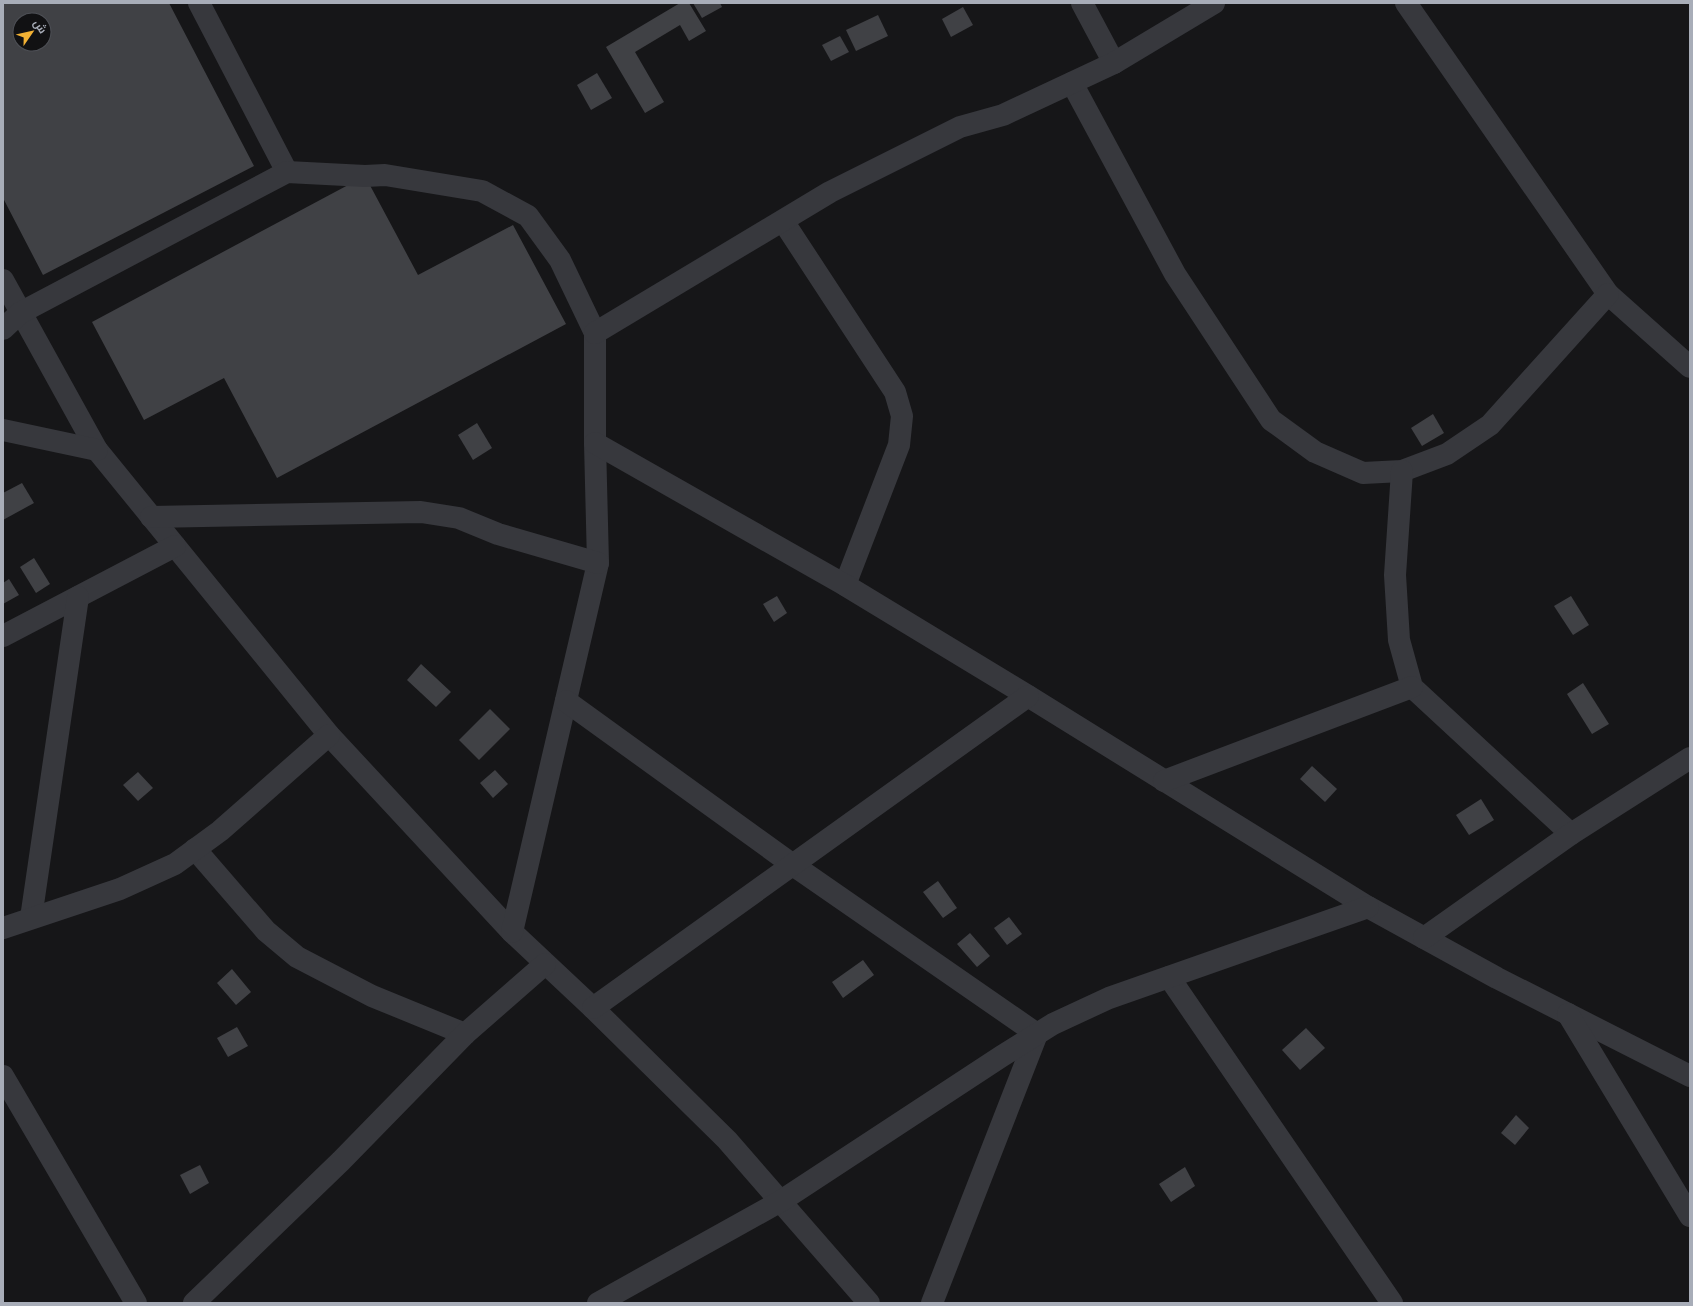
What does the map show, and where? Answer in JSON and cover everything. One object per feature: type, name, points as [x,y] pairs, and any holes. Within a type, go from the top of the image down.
[{"type":"street","points":[[199,3],[288,172]]},
{"type":"street","points":[[1082,3],[1114,63]]},
{"type":"street","points":[[595,333],[830,192],[960,128],[1003,115],[1114,63],[1214,3]]},
{"type":"street","points":[[1406,3],[1608,294],[1689,363]]},
{"type":"street","points":[[1072,83],[1175,274],[1271,420],[1315,452],[1363,474],[1402,471],[1447,454],[1490,425],[1608,294]]},
{"type":"street","points":[[3,330],[20,313],[288,172],[385,176],[482,191],[528,216],[560,260],[595,333],[594,443],[598,563],[512,932]]},
{"type":"street","points":[[783,221],[895,392],[902,416],[899,445],[844,585]]},
{"type":"street","points":[[3,280],[97,450],[329,735],[512,932],[594,1008],[727,1140],[869,1303]]},
{"type":"street","points":[[3,430],[97,450]]},
{"type":"street","points":[[594,443],[844,585],[1028,696],[1368,907],[1497,978],[1690,1076]]},
{"type":"street","points":[[1402,471],[1395,575],[1399,640],[1412,687],[1571,834]]},
{"type":"street","points":[[151,517],[421,512],[459,518],[498,534],[598,563]]},
{"type":"street","points":[[3,636],[174,546]]},
{"type":"street","points":[[31,918],[78,597]]},
{"type":"street","points":[[1164,780],[1412,687]]},
{"type":"street","points":[[594,1008],[1028,696]]},
{"type":"street","points":[[566,701],[793,865],[1037,1034]]},
{"type":"street","points":[[3,928],[120,889],[175,864],[220,831],[329,735]]},
{"type":"street","points":[[1424,938],[1571,834],[1690,758]]},
{"type":"street","points":[[195,849],[266,931],[297,957],[372,996],[465,1034]]},
{"type":"street","points":[[598,1303],[781,1201],[1053,1024],[1109,998],[1368,907]]},
{"type":"street","points":[[194,1303],[341,1161],[465,1034],[545,964]]},
{"type":"street","points":[[1169,977],[1392,1303]]},
{"type":"street","points":[[1568,1014],[1690,1216]]},
{"type":"street","points":[[932,1303],[1037,1034]]},
{"type":"street","points":[[3,1076],[136,1303]]},
{"type":"building","points":[[3,3],[169,3],[254,166],[43,275],[3,198]]},
{"type":"building","points":[[680,3],[689,3],[706,31],[689,41],[680,25],[635,52],[664,102],[645,113],[606,47]]},
{"type":"building","points":[[693,3],[720,3],[722,7],[702,18]]},
{"type":"building","points":[[963,7],[973,25],[951,37],[942,19]]},
{"type":"building","points":[[878,15],[888,36],[856,51],[846,30]]},
{"type":"building","points":[[840,36],[849,52],[831,61],[822,45]]},
{"type":"building","points":[[597,73],[612,98],[591,110],[577,85]]},
{"type":"building","points":[[365,176],[418,275],[513,225],[566,324],[277,478],[224,378],[144,420],[92,322]]},
{"type":"building","points":[[1433,414],[1444,433],[1422,446],[1411,428]]},
{"type":"building","points":[[477,423],[492,448],[473,460],[458,435]]},
{"type":"building","points":[[22,483],[34,503],[3,520],[3,493]]},
{"type":"building","points":[[34,558],[50,584],[36,593],[20,567]]},
{"type":"building","points":[[9,579],[19,595],[3,604],[3,583]]},
{"type":"building","points":[[777,596],[787,613],[774,622],[763,604]]},
{"type":"building","points":[[1571,596],[1589,625],[1573,635],[1554,606]]},
{"type":"building","points":[[421,664],[451,692],[436,707],[407,680]]},
{"type":"building","points":[[1583,683],[1609,724],[1592,734],[1567,694]]},
{"type":"building","points":[[490,709],[510,729],[479,760],[459,740]]},
{"type":"building","points":[[1312,766],[1337,789],[1325,802],[1300,779]]},
{"type":"building","points":[[495,770],[508,784],[493,798],[480,783]]},
{"type":"building","points":[[138,772],[153,788],[138,801],[123,785]]},
{"type":"building","points":[[1481,799],[1494,820],[1469,835],[1456,815]]},
{"type":"building","points":[[938,881],[957,908],[943,918],[923,892]]},
{"type":"building","points":[[1009,917],[1022,934],[1007,945],[994,928]]},
{"type":"building","points":[[970,933],[990,956],[977,967],[957,944]]},
{"type":"building","points":[[863,960],[874,975],[843,998],[832,982]]},
{"type":"building","points":[[232,969],[251,992],[236,1005],[217,983]]},
{"type":"building","points":[[237,1027],[248,1046],[228,1057],[217,1038]]},
{"type":"building","points":[[1306,1028],[1325,1048],[1300,1070],[1282,1050]]},
{"type":"building","points":[[1516,1115],[1529,1128],[1515,1145],[1501,1133]]},
{"type":"building","points":[[200,1165],[209,1183],[190,1194],[180,1175]]},
{"type":"building","points":[[1185,1167],[1195,1186],[1171,1202],[1159,1184]]}]
